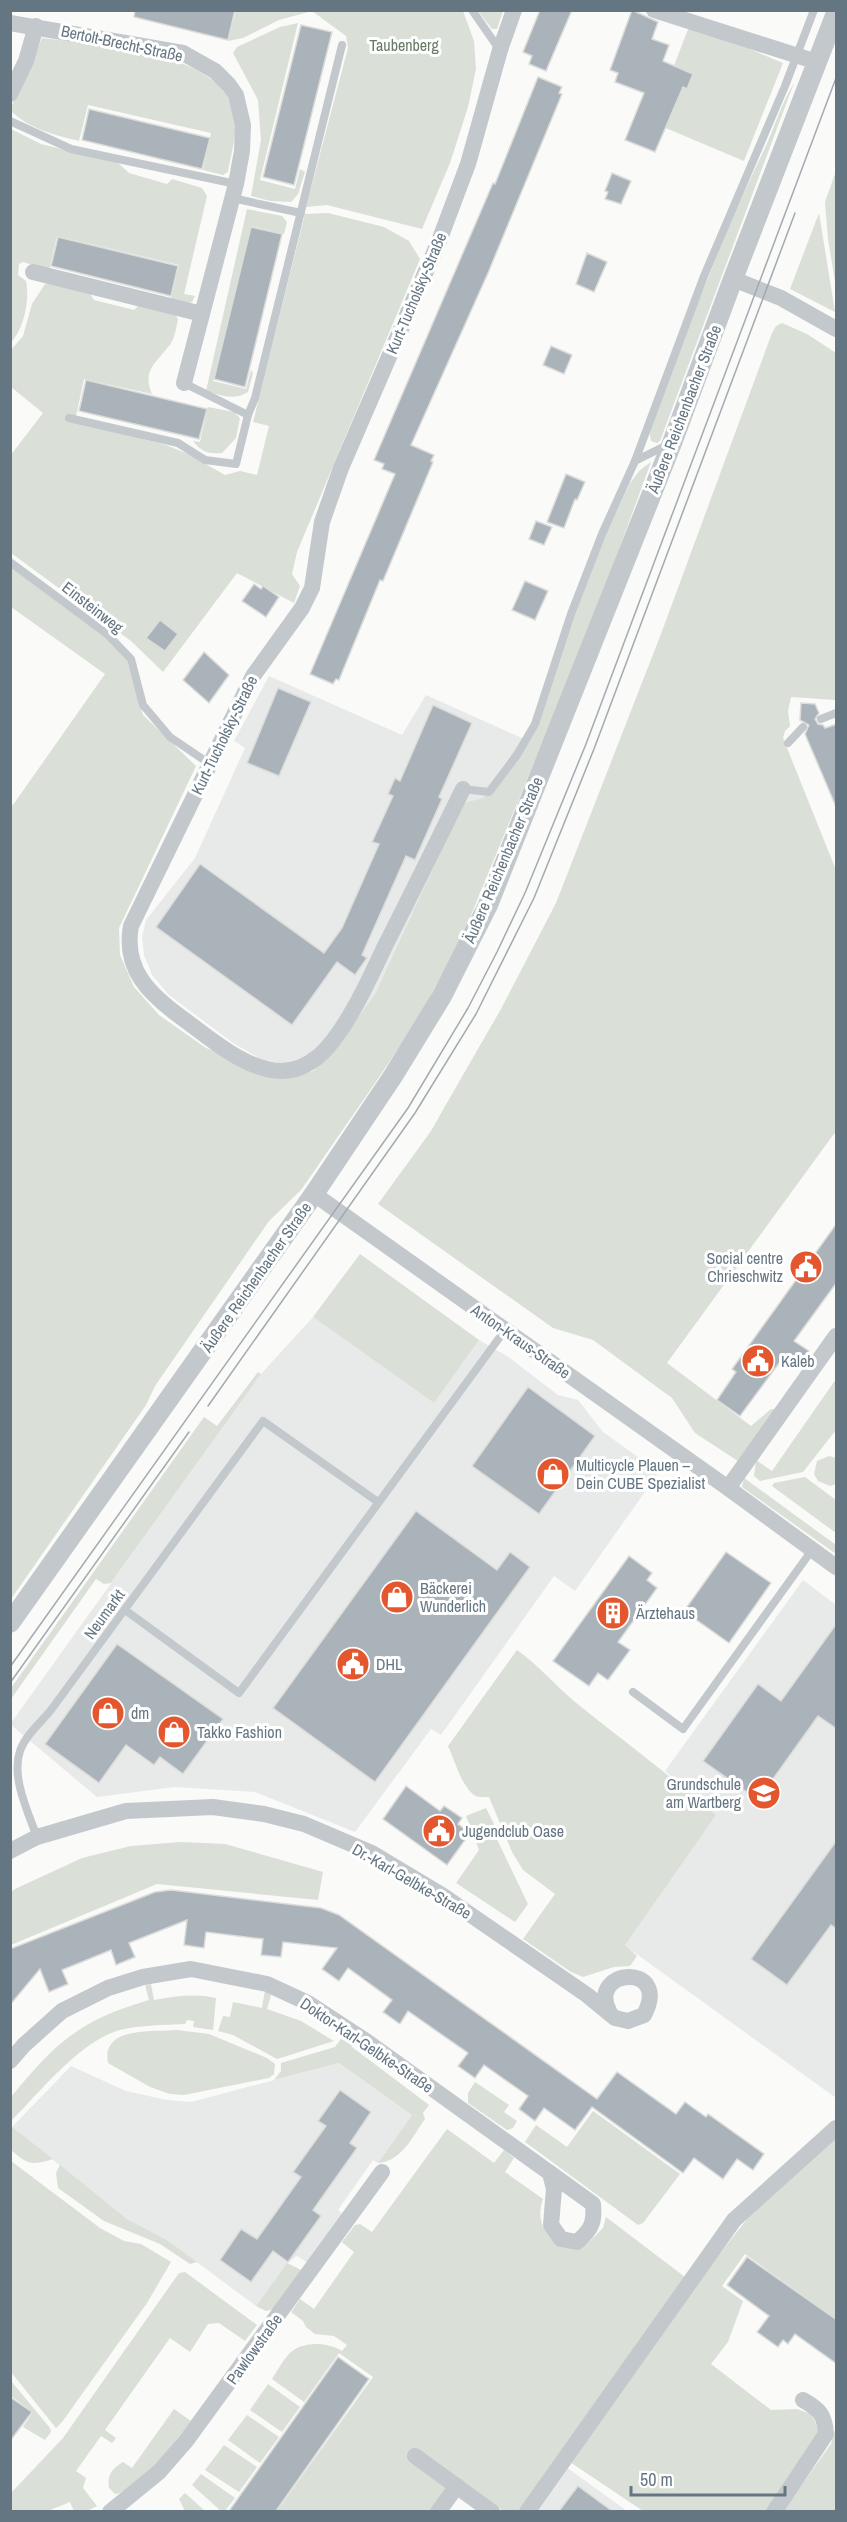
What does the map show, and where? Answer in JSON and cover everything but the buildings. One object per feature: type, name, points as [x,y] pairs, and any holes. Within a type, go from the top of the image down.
[{"type":"street","name":"Kurt-Tucholsky-Straße","points":[[463,789],[368,981],[337,1035],[319,1056],[302,1068],[281,1071],[261,1067],[240,1058],[167,1007],[145,985],[132,964],[127,943],[130,926],[253,676],[302,608],[312,588],[322,522],[341,468],[447,219],[468,164],[500,50],[514,10]]},
{"type":"street","points":[[654,10],[818,62]]},
{"type":"street","name":"Äußere Reichenbacher Straße","points":[[10,1623],[314,1194],[399,1066],[442,996],[488,905],[672,442],[837,13]]},
{"type":"street","name":"Bertolt-Brecht-Straße","points":[[10,24],[36,26],[183,53],[215,71],[230,85],[236,95],[243,125],[242,151],[234,191],[184,383]]},
{"type":"street","points":[[10,94],[26,61],[36,26]]},
{"type":"street","points":[[33,272],[202,314]]},
{"type":"street","points":[[733,279],[809,311],[837,329]]},
{"type":"street","name":"Anton-Kraus-Straße","points":[[314,1194],[837,1568]]},
{"type":"street","points":[[728,1488],[837,1336]]},
{"type":"street","name":"Dr.-Karl-Gelbke-Straße","points":[[10,1851],[37,1837],[126,1811],[213,1808],[264,1814],[304,1824],[372,1853],[432,1889],[587,1995]]},
{"type":"street","name":"Doktor-Karl-Gelbke-Straße","points":[[10,2061],[24,2045],[62,2011],[108,1988],[150,1975],[191,1969],[267,1984],[309,2003],[344,2026],[550,2173]]},
{"type":"street","points":[[624,1976],[639,1978],[648,1987],[651,2002],[644,2015],[628,2021],[615,2018],[587,1995],[612,1982],[624,1976]]},
{"type":"street","points":[[609,2011],[606,1994],[612,1982]]},
{"type":"street","points":[[527,2511],[734,2220],[837,2128]]},
{"type":"street","name":"Pawlowstraße","points":[[110,2511],[159,2472],[186,2441],[382,2172]]},
{"type":"street","points":[[774,2511],[826,2434],[825,2419],[818,2409],[803,2400]]},
{"type":"street","points":[[415,2456],[492,2511]]},
{"type":"street","points":[[438,2511],[457,2486]]},
{"type":"lane","points":[[472,10],[500,50]]},
{"type":"lane","points":[[463,789],[489,792],[517,755],[535,724],[571,614],[602,534],[634,461],[704,276],[798,55],[814,10]]},
{"type":"lane","points":[[69,418],[178,443],[205,460],[236,464],[248,415],[255,398],[342,45]]},
{"type":"lane","points":[[10,121],[71,149],[234,191],[301,213]]},
{"type":"lane","name":"Bertolt-Brecht-Straße","points":[[184,383],[248,415]]},
{"type":"lane","points":[[634,461],[672,442]]},
{"type":"lane","name":"Einsteinweg","points":[[10,562],[107,634],[131,660],[143,705],[170,737],[210,764]]},
{"type":"lane","points":[[821,719],[837,713]]},
{"type":"lane","points":[[788,743],[802,727]]},
{"type":"lane","points":[[125,1610],[239,1693],[504,1330]]},
{"type":"lane","name":"Neumarkt","points":[[37,1837],[19,1779],[19,1752],[24,1742],[51,1710],[263,1421],[378,1502]]},
{"type":"lane","points":[[633,1692],[683,1729],[812,1550]]},
{"type":"shaded area","points":[[269,676],[402,735],[426,695],[522,738],[483,798],[463,803],[375,994],[328,1058],[314,1049],[301,1061],[283,1064],[261,1059],[233,1043],[169,995],[152,975],[144,955],[142,937],[146,920],[195,858],[245,748],[234,741]]},
{"type":"shaded area","points":[[313,1317],[434,1403],[479,1340],[507,1356],[558,1395],[578,1400],[603,1432],[659,1472],[575,1591],[554,1576],[441,1735],[431,1729],[355,1832],[255,1792],[175,1787],[97,1797],[11,1723],[261,1374]]},
{"type":"shaded area","name":"Grundschule am Wartberg","points":[[803,1580],[836,1605],[836,2098],[624,1945],[716,1815],[665,1771]]},
{"type":"shaded area","points":[[339,2063],[412,2115],[378,2163],[373,2160],[338,2210],[343,2214],[308,2263],[297,2256],[287,2263],[256,2306],[167,2240],[127,2219],[12,2127],[71,2066],[126,2091],[167,2100],[191,2102]]},
{"type":"shaded area","points":[[566,2467],[627,2511],[533,2512]]},
{"type":"green space","points":[[236,11],[312,11],[279,20],[243,38],[228,41]]},
{"type":"green space","name":"Taubenberg","points":[[312,11],[463,11],[474,41],[476,69],[468,107],[450,163],[422,229],[327,205],[306,207],[348,48],[346,36]]},
{"type":"green space","points":[[478,11],[503,11],[497,29],[492,29]]},
{"type":"green space","points":[[298,23],[260,180],[295,189],[300,169],[305,172],[298,194],[291,202],[270,201],[251,196],[261,140],[258,100],[233,53],[237,47],[280,27]]},
{"type":"green space","points":[[690,24],[783,63],[744,161],[642,118],[667,84]]},
{"type":"green space","points":[[42,38],[150,54],[178,62],[202,73],[221,88],[233,108],[236,124],[228,172],[223,175],[203,170],[211,133],[88,105],[79,141],[43,130],[18,117],[11,111],[12,105]]},
{"type":"green space","points":[[794,83],[660,441],[657,443],[651,441],[649,430],[704,289],[785,99]]},
{"type":"green space","points":[[11,129],[41,144],[118,163],[129,173],[167,184],[172,179],[202,188],[207,196],[184,294],[195,296],[192,302],[182,305],[171,299],[179,265],[57,236],[49,270],[23,262],[19,264],[18,275],[26,281],[26,305],[23,322],[11,342]]},
{"type":"green space","points":[[836,171],[836,288],[825,202]]},
{"type":"green space","points":[[247,209],[282,216],[287,222],[284,234],[251,226],[213,381],[246,389],[251,370],[253,373],[248,392],[243,395],[227,396],[206,391]]},
{"type":"green space","points":[[328,213],[384,227],[409,241],[420,259],[297,552],[292,574],[300,586],[294,603],[237,573],[163,672],[131,641],[11,553],[10,456],[43,413],[11,387],[10,351],[23,336],[32,304],[45,284],[52,281],[88,290],[94,300],[134,310],[141,303],[175,314],[178,319],[172,341],[149,374],[152,394],[84,379],[75,421],[166,445],[188,454],[225,475],[240,471],[257,475],[269,426],[253,422],[305,214]]},
{"type":"green space","points":[[819,213],[835,312],[790,289]]},
{"type":"green space","points":[[782,323],[807,334],[836,353],[836,700],[791,697],[788,711],[790,726],[783,738],[836,870],[836,1131],[667,1363],[751,1426],[771,1409],[775,1409],[738,1461],[695,1433],[672,1398],[593,1340],[553,1328],[378,1204],[431,1131],[501,1009],[556,903],[661,634],[772,333],[776,326]]},
{"type":"green space","points":[[208,407],[234,412],[240,418],[236,438],[222,453],[206,452],[193,441],[200,442]]},
{"type":"green space","points":[[651,462],[596,612],[462,937],[418,1019],[301,1190],[269,1221],[155,1386],[146,1405],[11,1599],[10,804],[13,805],[105,674],[11,607],[11,567],[103,635],[127,660],[143,715],[196,766],[119,928],[120,955],[134,987],[159,1015],[206,1048],[295,1076],[313,1071],[328,1058],[375,994],[463,803],[483,798],[522,738],[529,741],[571,621],[602,542],[630,483],[640,470]]},
{"type":"green space","points":[[360,1254],[479,1340],[434,1403],[313,1317]]},
{"type":"green space","points":[[258,1372],[261,1374],[111,1583],[104,1584],[96,1579],[11,1699],[11,1688],[204,1417],[217,1426]]},
{"type":"green space","points":[[836,1379],[836,1430],[803,1472],[760,1481],[754,1476],[756,1460],[772,1471]]},
{"type":"green space","points":[[829,1456],[836,1458],[836,1484],[830,1486],[818,1481],[814,1474],[817,1461]]},
{"type":"green space","points":[[805,1477],[836,1500],[836,1533],[772,1486],[774,1483]]},
{"type":"green space","points":[[744,1478],[836,1545],[836,1554],[742,1487]]},
{"type":"green space","points":[[517,1650],[575,1702],[716,1815],[625,1945],[637,1956],[630,1966],[614,1967],[583,1977],[571,1972],[523,1939],[555,1894],[523,1870],[512,1852],[489,1797],[477,1797],[469,1791],[448,1746]]},
{"type":"green space","points":[[486,1808],[494,1824],[492,1829],[528,1904],[515,1922],[456,1883],[479,1850],[466,1816]]},
{"type":"green space","points":[[181,1842],[225,1844],[323,1872],[318,1900],[157,1884],[11,1945],[11,1892],[15,1889],[82,1858],[131,1846]]},
{"type":"green space","points":[[151,1984],[154,2000],[185,1996],[216,1998],[213,2030],[193,2027],[194,2021],[187,2020],[185,2024],[136,2027],[105,2036],[90,2044],[61,2069],[11,2121],[11,2097],[41,2062],[87,2025],[149,2000],[145,1985]]},
{"type":"green space","points":[[265,1990],[272,1992],[267,2009],[301,2021],[334,2041],[277,2059],[233,2035],[218,2031],[223,2016],[230,2017],[233,2002],[262,2008]]},
{"type":"green space","points":[[177,2030],[209,2034],[267,2058],[275,2064],[274,2074],[269,2078],[184,2095],[170,2094],[150,2087],[108,2063],[108,2051],[112,2043],[120,2037],[131,2033]]},
{"type":"green space","points":[[346,2032],[357,2040],[352,2047],[429,2105],[423,2113],[425,2119],[411,2140],[400,2153],[386,2162],[378,2163],[412,2115],[339,2063],[274,2080],[281,2071],[281,2063],[335,2047]]},
{"type":"green space","points":[[475,2082],[509,2105],[504,2112],[517,2121],[513,2128],[507,2130],[468,2103],[468,2093]]},
{"type":"green space","points":[[593,2111],[680,2174],[643,2223],[638,2225],[525,2142],[536,2125],[567,2147]]},
{"type":"green space","points":[[12,2127],[53,2159],[34,2163],[16,2155],[11,2150]]},
{"type":"green space","points":[[447,2129],[494,2163],[504,2150],[514,2158],[505,2172],[543,2199],[540,2217],[546,2232],[555,2242],[587,2244],[603,2228],[606,2217],[685,2277],[703,2275],[755,2209],[836,2134],[836,2319],[745,2254],[722,2286],[743,2301],[728,2342],[711,2364],[771,2410],[797,2409],[811,2414],[820,2432],[771,2511],[643,2511],[561,2456],[520,2511],[503,2511],[458,2479],[433,2511],[277,2511],[373,2377],[339,2353],[304,2402],[272,2379],[293,2350],[307,2345],[322,2344],[342,2351],[347,2345],[334,2336],[315,2334],[291,2312],[300,2299],[314,2309],[354,2252],[342,2242],[355,2225],[360,2224],[372,2232]]},
{"type":"green space","points":[[11,2161],[100,2228],[124,2241],[141,2244],[171,2262],[147,2303],[56,2428],[11,2372]]},
{"type":"green space","points":[[60,2165],[127,2219],[167,2240],[197,2262],[190,2264],[160,2244],[104,2221],[58,2188],[56,2173]]},
{"type":"green space","points":[[287,2263],[301,2270],[275,2309],[266,2311],[256,2306]]},
{"type":"green space","points":[[185,2272],[257,2325],[245,2341],[219,2323],[208,2324],[190,2352],[170,2338],[105,2430],[116,2438],[112,2443],[101,2436],[76,2471],[86,2478],[83,2488],[97,2506],[87,2511],[74,2511],[70,2502],[48,2511],[11,2511],[11,2493],[63,2438],[179,2273]]},
{"type":"green space","points":[[11,2381],[50,2428],[51,2432],[45,2440],[23,2427],[33,2412],[11,2396]]},
{"type":"green space","points":[[268,2384],[300,2407],[282,2432],[250,2410]]},
{"type":"green space","points":[[174,2409],[191,2421],[145,2475],[124,2491],[115,2494],[109,2488],[111,2472],[123,2462],[132,2468]]},
{"type":"green space","points":[[247,2415],[279,2437],[260,2463],[228,2440]]},
{"type":"green space","points":[[836,2426],[836,2511],[782,2512],[831,2444]]},
{"type":"green space","points":[[224,2445],[257,2467],[239,2492],[205,2470]]},
{"type":"green space","points":[[201,2474],[235,2498],[225,2511],[221,2511],[192,2485]]},
{"type":"green space","points":[[185,2493],[205,2511],[185,2511],[179,2499]]},
{"type":"tram line","points":[[10,1667],[408,1108],[468,1008],[525,893],[586,744],[836,78]]},
{"type":"tram line","points":[[208,1406],[415,1113],[476,1014],[534,898],[594,749],[795,213]]},
{"type":"tram line","points":[[10,1683],[189,1432]]},
{"type":"place","name":"Social centre Chrieschwitz","points":[[806,1267]]},
{"type":"place","name":"Kaleb","points":[[758,1361]]},
{"type":"place","name":"Multicycle Plauen – Dein CUBE Spezialist","points":[[553,1474]]},
{"type":"place","name":"Bäckerei Wunderlich","points":[[397,1597]]},
{"type":"place","name":"Ärztehaus","points":[[613,1613]]},
{"type":"place","name":"DHL","points":[[353,1664]]},
{"type":"place","name":"dm","points":[[108,1713]]},
{"type":"place","name":"Takko Fashion","points":[[174,1732]]},
{"type":"place","name":"Grundschule am Wartberg","points":[[764,1793]]},
{"type":"place","name":"Jugendclub Oase","points":[[439,1831]]}]
